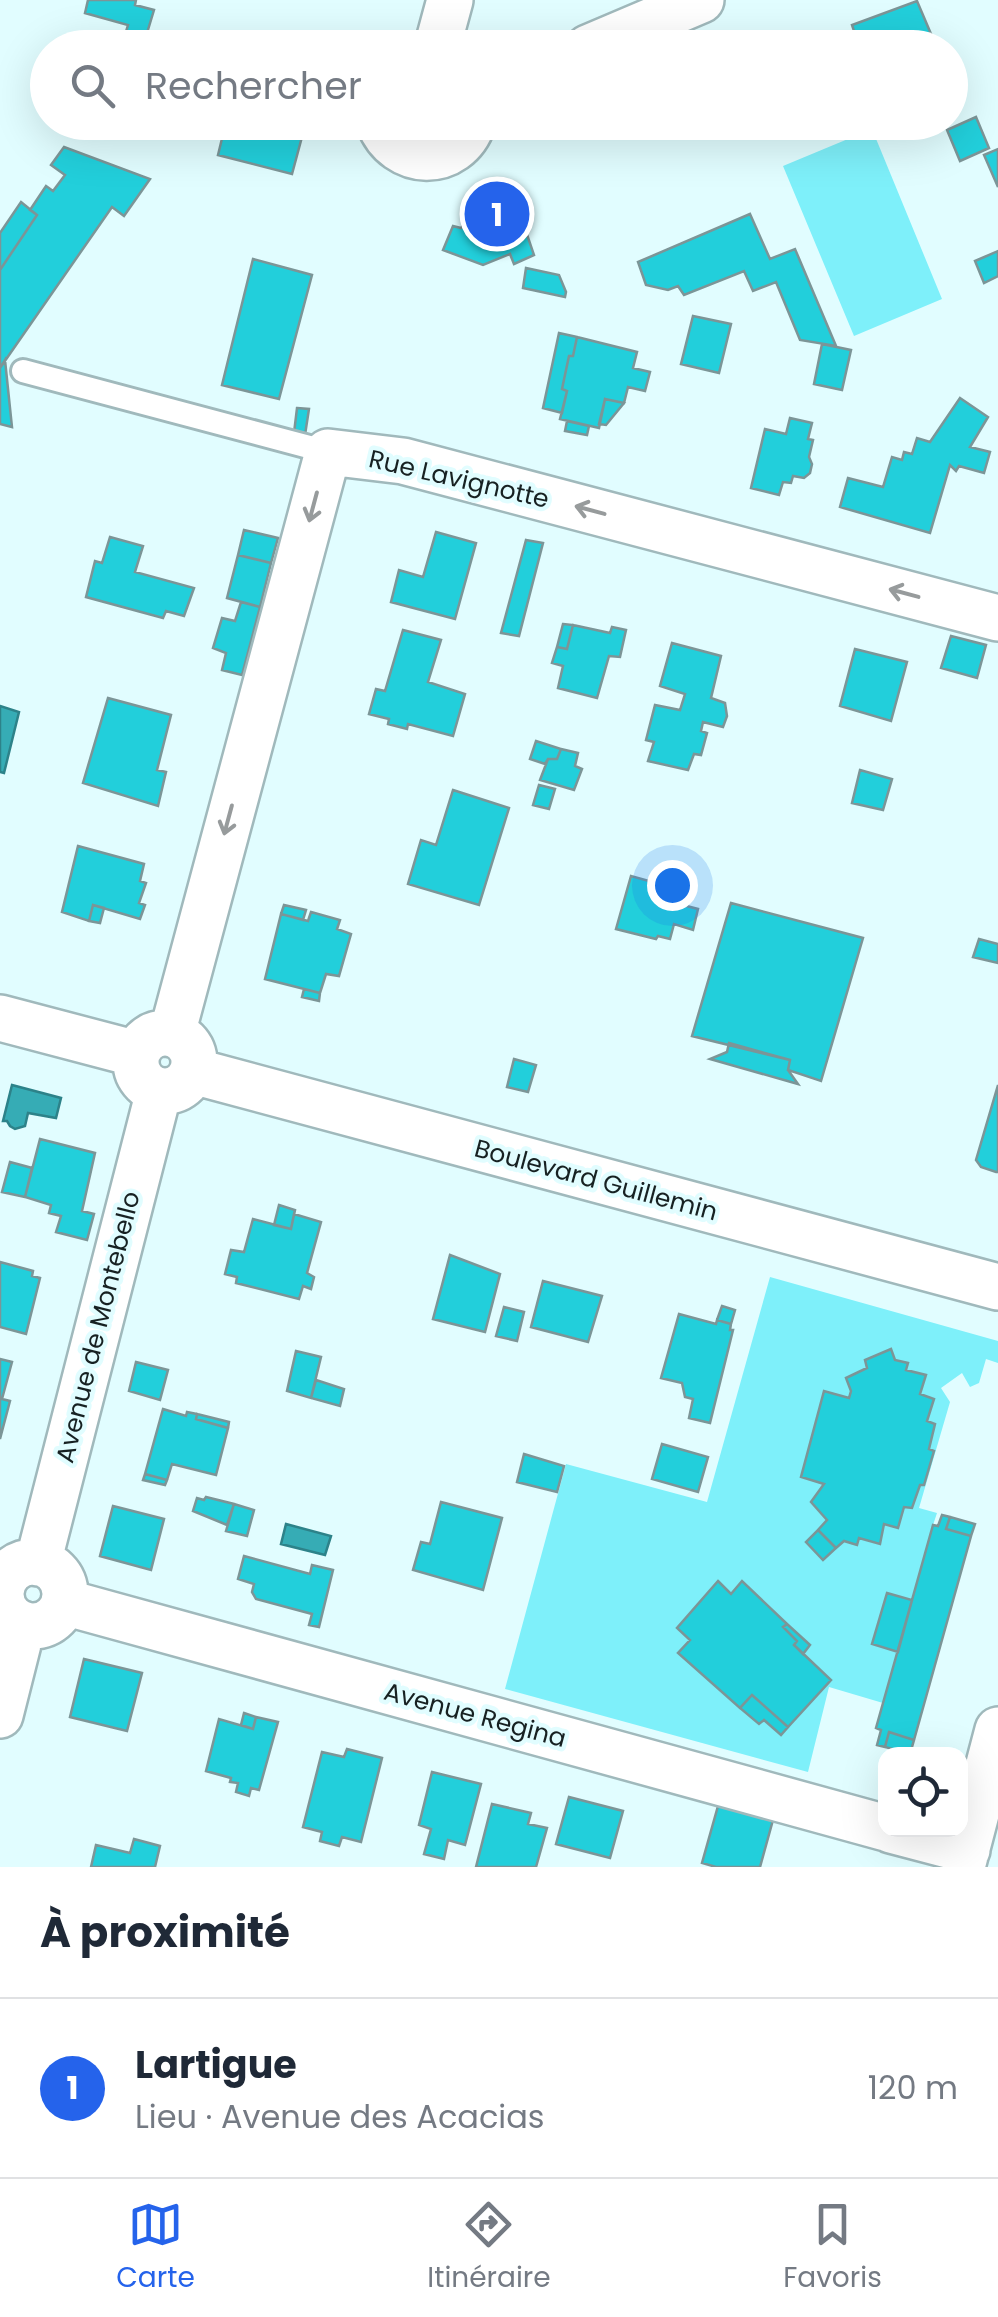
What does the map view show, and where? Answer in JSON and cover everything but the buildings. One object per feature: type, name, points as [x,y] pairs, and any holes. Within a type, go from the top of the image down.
[{"type":"street","points":[[442,30],[450,0]]},
{"type":"street","points":[[630,30],[701,0]]},
{"type":"street","points":[[390,140],[406,155],[422,159],[452,152],[464,140]]},
{"type":"street","points":[[165,1063],[328,452]]},
{"type":"street","name":"Rue Lavignotte","points":[[328,452],[403,461],[998,618]]},
{"type":"street","name":"Boulevard Guillemin","points":[[0,1018],[998,1287]]},
{"type":"street","name":"Avenue de Montebello","points":[[38,1562],[165,1063]]},
{"type":"street","points":[[0,1715],[8,1599],[11,1570],[38,1562],[60,1576],[64,1602],[51,1620],[37,1625],[8,1599]]},
{"type":"street","name":"Avenue Regina","points":[[64,1602],[878,1826]]},
{"type":"street","points":[[964,1859],[998,1730]]},
{"type":"street","name":"Avenue Regina","points":[[908,1837],[964,1859]]},
{"type":"lane","points":[[22,371],[328,452]]},
{"type":"shaded area","points":[[846,140],[877,140],[942,299],[854,336],[783,166]]},
{"type":"shaded area","points":[[0,706],[19,712],[4,773],[0,772]]},
{"type":"shaded area","points":[[12,1085],[61,1098],[56,1118],[28,1113],[25,1126],[15,1129],[3,1121]]},
{"type":"shaded area","points":[[770,1277],[998,1341],[998,1363],[986,1359],[979,1383],[970,1387],[962,1373],[941,1388],[950,1402],[919,1508],[937,1513],[912,1600],[887,1593],[872,1644],[898,1652],[883,1703],[829,1687],[808,1772],[505,1689],[566,1464],[707,1502]],"holes":[[[891,1350],[895,1360],[908,1363],[906,1370],[926,1375],[920,1394],[934,1399],[927,1421],[935,1424],[929,1449],[934,1452],[924,1485],[920,1485],[912,1508],[904,1507],[898,1527],[884,1524],[880,1544],[859,1538],[844,1541],[811,1502],[824,1484],[801,1476],[824,1391],[849,1398],[851,1391],[846,1378],[867,1368],[865,1360]],[[717,1582],[731,1594],[743,1582],[787,1623],[794,1645],[831,1680],[788,1727],[677,1628]]]},
{"type":"shaded area","points":[[286,1524],[331,1536],[325,1555],[281,1544]]},
{"type":"place","name":"Lartigue","points":[[497,214]]}]
